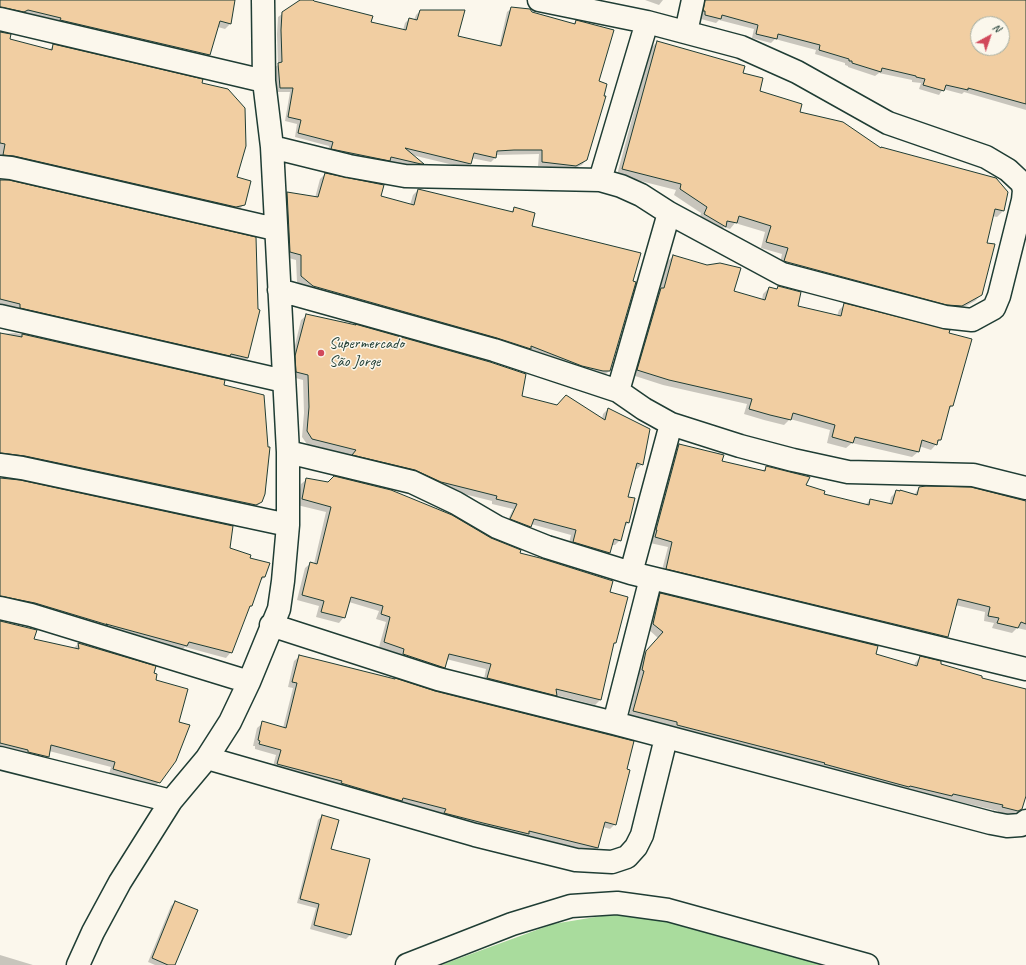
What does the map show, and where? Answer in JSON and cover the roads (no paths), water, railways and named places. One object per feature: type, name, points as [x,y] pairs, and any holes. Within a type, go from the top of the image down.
[{"type":"street","points":[[78,965],[93,932],[120,882],[171,801],[208,758],[230,722],[249,682],[279,609],[288,525],[288,452],[275,229],[272,147],[264,81],[263,0]]},
{"type":"street","points":[[272,147],[349,166],[405,176],[600,180],[621,186],[642,195],[668,213],[782,274],[945,316],[972,320],[994,308],[999,296],[1023,200],[1024,190],[1022,183],[1008,170],[986,157],[888,123],[797,72],[741,47],[648,22],[539,0]]},
{"type":"street","points":[[686,32],[693,0]]},
{"type":"street","points":[[0,19],[264,81]]},
{"type":"street","points":[[600,180],[648,22]]},
{"type":"street","points":[[0,167],[19,170],[275,229]]},
{"type":"street","points":[[618,391],[668,213]]},
{"type":"street","points":[[279,290],[494,350],[618,391],[644,409],[671,424],[740,446],[848,472],[973,475],[1026,488]]},
{"type":"street","points":[[0,316],[284,381]]},
{"type":"street","points":[[614,723],[671,424]]},
{"type":"street","points":[[288,452],[412,482],[456,503],[497,527],[547,547],[641,575],[1026,669]]},
{"type":"street","points":[[0,465],[22,468],[288,525]]},
{"type":"street","points":[[0,608],[31,615],[249,682]]},
{"type":"street","points":[[272,625],[438,679],[614,723],[991,823],[1007,826],[1021,825],[1026,821]]},
{"type":"street","points":[[208,758],[489,839],[576,860],[612,862],[627,857],[636,847],[642,835],[666,738]]},
{"type":"street","points":[[0,758],[171,801]]},
{"type":"street","points":[[407,965],[512,924],[571,906],[617,903],[668,910],[867,965]]},
{"type":"place","name":"Supermercado São Jorge","points":[[321,353]]}]
